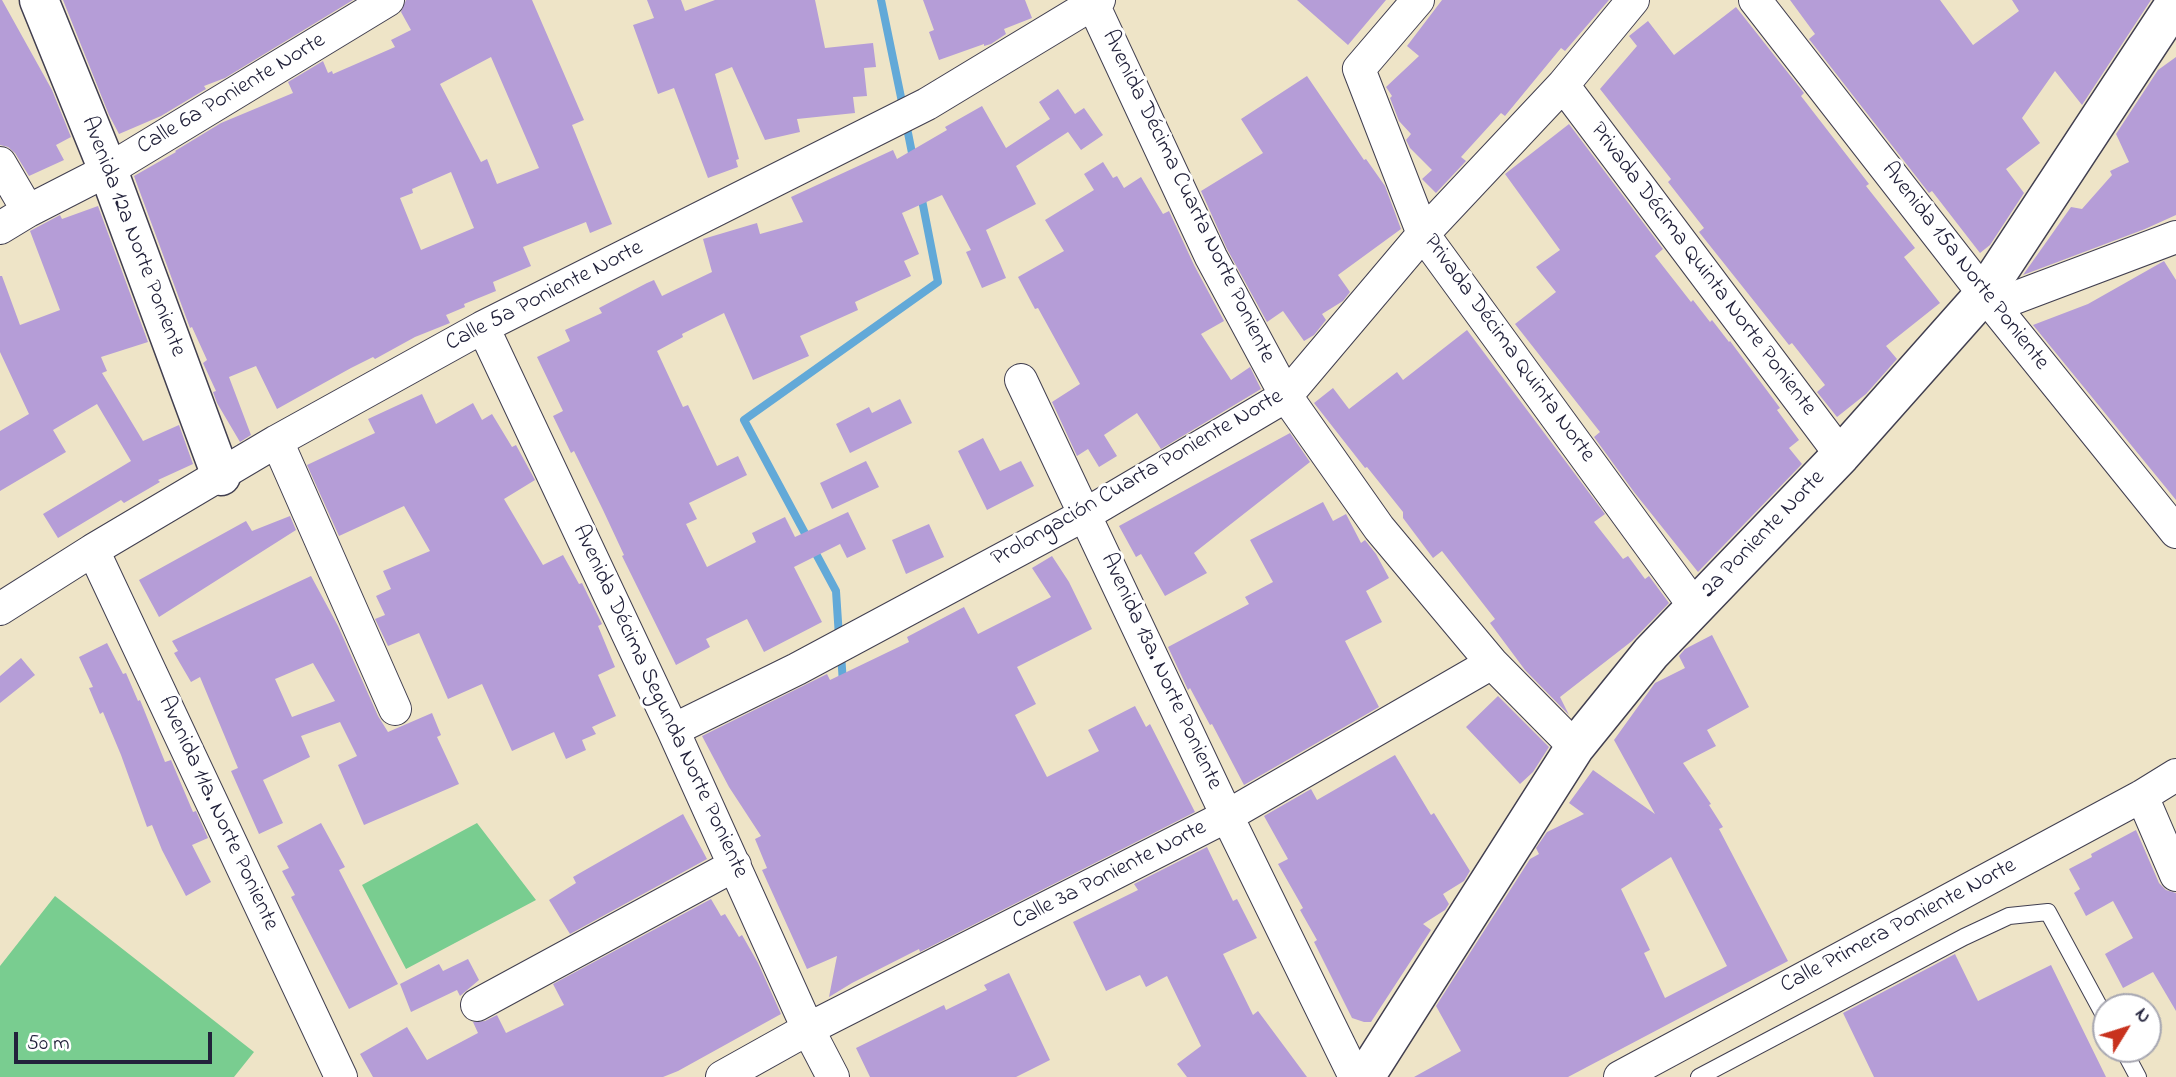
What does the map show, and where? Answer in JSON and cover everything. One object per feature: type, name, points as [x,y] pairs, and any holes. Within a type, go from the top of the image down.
[{"type":"street","name":"Avenida 12a Norte Poniente","points":[[39,0],[108,170],[221,476]]},
{"type":"street","name":"Calle 6a Poniente Norte","points":[[0,228],[108,170],[388,0]]},
{"type":"street","name":"Privada Décima Quinta Norte","points":[[1418,0],[1359,69],[1423,234],[1695,607]]},
{"type":"street","name":"Prolongación Cuarta Poniente Norte","points":[[673,730],[797,669],[1086,514],[1286,396],[1423,234],[1563,85],[1633,0]]},
{"type":"street","name":"Avenida 15a Norte Poniente","points":[[1755,0],[1989,300],[2176,532]]},
{"type":"street","name":"Calle 5a Poniente Norte","points":[[0,609],[277,441],[483,327],[927,104],[1096,2]]},
{"type":"street","name":"Avenida Décima Cuarta Norte Poniente","points":[[1096,2],[1211,257],[1286,396],[1379,528],[1492,663],[1576,747]]},
{"type":"street","name":"2a Poniente Norte","points":[[1365,1077],[1576,747],[1651,653],[1989,300],[2176,2]]},
{"type":"street","name":"Privada Décima Quinta Norte Poniente","points":[[1563,85],[1841,455]]},
{"type":"street","points":[[0,163],[28,211]]},
{"type":"street","points":[[1989,300],[2176,237]]},
{"type":"street","name":"Avenida Décima Segunda Norte Poniente","points":[[483,327],[673,730],[807,1030],[833,1077]]},
{"type":"street","name":"Avenida 13a. Norte Poniente","points":[[1021,380],[1227,816],[1355,1077]]},
{"type":"street","points":[[277,441],[395,709]]},
{"type":"street","name":"Avenida 11a. Norte Poniente","points":[[93,551],[341,1077]]},
{"type":"street","name":"Calle 3a Poniente Norte","points":[[722,1077],[807,1030],[1227,816],[1492,663]]},
{"type":"street","name":"Calle Primera Poniente Norte","points":[[1620,1077],[2142,796],[2176,775]]},
{"type":"street","points":[[2142,796],[2176,875]]},
{"type":"street","points":[[477,1006],[735,865]]},
{"type":"lane","points":[[1699,1077],[1964,937],[2009,916],[2048,912],[2092,993]]},
{"type":"green space","points":[[477,823],[536,900],[406,969],[362,885]]},
{"type":"green space","points":[[55,896],[254,1052],[234,1077],[0,1077],[0,966]]},
{"type":"building","points":[[0,0],[52,90],[71,137],[56,145],[64,160],[29,176],[15,153],[0,145]]},
{"type":"building","points":[[63,0],[353,0],[225,78],[204,86],[206,89],[161,116],[119,134]]},
{"type":"building","points":[[406,0],[532,0],[584,120],[572,125],[612,224],[590,233],[586,222],[523,247],[531,266],[493,282],[496,291],[464,304],[465,307],[446,315],[450,323],[415,337],[375,359],[373,357],[277,409],[256,366],[229,377],[251,435],[240,442],[217,403],[213,392],[216,391],[203,363],[207,360],[192,327],[190,328],[134,176],[221,123],[293,93],[288,82],[323,61],[328,73],[332,71],[333,74],[395,47],[391,40],[411,30],[401,12]],"holes":[[[491,57],[539,168],[497,184],[487,159],[481,162],[440,84]],[[451,172],[474,228],[421,250],[400,198],[413,193],[412,189]]]},
{"type":"building","points":[[647,0],[681,0],[685,11],[715,0],[815,0],[825,48],[873,43],[876,67],[864,68],[867,96],[853,97],[855,113],[797,119],[800,132],[765,140],[732,67],[715,74],[739,159],[736,160],[738,167],[708,178],[674,88],[658,94],[633,25],[654,18]]},
{"type":"building","points":[[923,0],[1025,0],[1032,18],[1004,29],[1006,34],[991,44],[939,60],[929,32],[934,30]]},
{"type":"building","points":[[1297,0],[1386,0],[1348,45]]},
{"type":"building","points":[[1442,0],[1609,0],[1565,51],[1561,48],[1505,116],[1501,113],[1461,157],[1466,161],[1436,193],[1422,179],[1432,170],[1410,148],[1406,140],[1411,134],[1399,121],[1390,98],[1392,96],[1386,87],[1419,56],[1407,46]]},
{"type":"building","points":[[1790,0],[1940,0],[1973,45],[2019,11],[2012,0],[2151,0],[2082,105],[2055,71],[2022,118],[2040,143],[2006,169],[2024,193],[1990,245],[1980,253],[1932,191],[1929,193],[1809,39],[1815,34]]},
{"type":"building","points":[[1736,7],[1804,93],[1801,96],[1915,248],[1904,257],[1940,303],[1886,346],[1897,359],[1866,394],[1837,417],[1817,392],[1825,385],[1792,343],[1789,345],[1699,232],[1704,228],[1668,182],[1671,179],[1600,89],[1637,46],[1629,36],[1648,21],[1674,55]]},
{"type":"building","points":[[2176,57],[2176,215],[2023,275],[2071,207],[2082,209],[2112,175],[2110,171],[2129,162],[2116,134],[2158,70]]},
{"type":"building","points":[[1307,76],[1385,186],[1401,229],[1338,275],[1350,292],[1343,301],[1322,314],[1326,320],[1314,335],[1304,341],[1283,311],[1267,322],[1227,249],[1201,191],[1263,153],[1241,119]]},
{"type":"building","points":[[1058,89],[1075,114],[1084,108],[1103,135],[1081,150],[1068,132],[1016,166],[1036,204],[986,230],[1006,278],[982,288],[966,252],[971,250],[942,195],[902,213],[919,254],[904,261],[911,276],[855,302],[858,310],[800,336],[809,356],[753,380],[724,313],[682,334],[683,337],[657,351],[683,407],[688,405],[717,466],[738,456],[747,475],[689,503],[697,519],[686,524],[707,567],[756,542],[752,533],[785,517],[795,537],[848,512],[866,549],[847,558],[840,544],[794,567],[822,622],[764,652],[747,619],[706,639],[710,647],[676,665],[574,451],[571,453],[553,416],[563,411],[537,357],[570,341],[565,330],[602,313],[599,308],[647,283],[654,280],[662,296],[712,272],[703,239],[757,223],[760,234],[803,222],[791,197],[893,150],[897,159],[982,106],[1006,148],[1050,119],[1039,102]]},
{"type":"building","points":[[1569,124],[1663,249],[1655,256],[1691,302],[1693,300],[1710,322],[1712,320],[1730,341],[1780,408],[1777,410],[1799,440],[1789,448],[1802,464],[1698,572],[1594,437],[1600,432],[1515,324],[1556,292],[1536,267],[1560,250],[1505,174]]},
{"type":"building","points":[[1103,162],[1113,178],[1117,176],[1124,188],[1141,177],[1163,214],[1169,211],[1224,321],[1201,334],[1231,380],[1250,367],[1261,389],[1161,449],[1137,413],[1104,435],[1117,456],[1099,467],[1088,449],[1077,456],[1052,402],[1080,384],[1018,277],[1064,251],[1045,220],[1094,190],[1084,174]]},
{"type":"building","points":[[98,206],[148,342],[101,357],[107,371],[102,373],[143,441],[179,425],[193,464],[158,480],[160,482],[124,503],[121,500],[58,538],[43,514],[131,461],[97,404],[53,430],[66,452],[0,491],[0,431],[29,414],[0,352],[0,276],[20,325],[60,310],[30,231],[60,215],[62,219]]},
{"type":"building","points":[[2164,261],[2176,280],[2176,500],[2033,325],[2088,304]]},
{"type":"building","points":[[1467,330],[1605,514],[1594,522],[1623,559],[1628,556],[1645,579],[1649,576],[1669,603],[1632,641],[1560,697],[1569,715],[1525,670],[1490,623],[1495,619],[1442,551],[1433,558],[1403,518],[1403,512],[1314,403],[1333,388],[1349,409],[1397,372],[1403,380]]},
{"type":"building","points":[[422,394],[436,424],[473,403],[482,420],[492,414],[512,447],[516,445],[535,480],[504,499],[543,565],[563,555],[579,584],[582,583],[602,624],[598,626],[615,667],[598,675],[616,716],[592,727],[596,734],[582,740],[586,750],[566,759],[554,732],[512,751],[482,684],[448,699],[419,633],[388,646],[375,619],[385,615],[376,596],[391,589],[383,571],[430,551],[404,506],[339,536],[307,465],[375,433],[368,419]]},
{"type":"building","points":[[900,399],[912,423],[850,453],[836,424],[869,407],[872,413]]},
{"type":"building","points":[[1290,433],[1310,462],[1194,553],[1207,573],[1165,596],[1141,554],[1136,557],[1119,526]]},
{"type":"building","points":[[983,438],[1000,471],[1021,461],[1034,486],[987,510],[958,451]]},
{"type":"building","points":[[866,461],[879,487],[832,509],[820,483]]},
{"type":"building","points":[[1323,502],[1333,521],[1346,514],[1361,543],[1365,540],[1389,578],[1366,591],[1382,622],[1345,641],[1379,707],[1244,785],[1212,724],[1210,725],[1190,688],[1188,690],[1168,647],[1249,604],[1245,597],[1273,582],[1250,540]]},
{"type":"building","points":[[290,516],[296,530],[159,617],[139,580],[246,521],[252,531]]},
{"type":"building","points":[[929,524],[944,557],[906,574],[892,540]]},
{"type":"building","points":[[1052,556],[1069,582],[1092,629],[1017,667],[1036,704],[1015,715],[1047,777],[1099,751],[1088,730],[1135,706],[1146,727],[1150,724],[1195,812],[920,952],[919,949],[829,997],[837,956],[807,969],[762,870],[767,868],[755,839],[761,836],[729,787],[702,736],[827,674],[830,680],[909,642],[907,637],[964,607],[978,634],[1051,597],[1032,568]]},
{"type":"building","points":[[311,576],[388,732],[432,713],[441,735],[437,737],[459,784],[364,825],[338,765],[357,756],[340,722],[301,736],[310,757],[263,780],[283,823],[259,834],[231,771],[238,768],[200,677],[191,682],[174,653],[178,651],[172,641]],"holes":[[[313,663],[335,701],[292,717],[275,679]]]},
{"type":"building","points":[[1712,635],[1749,707],[1707,730],[1716,746],[1683,763],[1711,804],[1709,805],[1723,827],[1719,829],[1788,961],[1568,1077],[1414,1077],[1461,1051],[1436,1006],[1530,859],[1539,854],[1536,848],[1547,832],[1584,814],[1569,803],[1593,770],[1655,814],[1614,740],[1655,683],[1685,668],[1679,656],[1685,649]],"holes":[[[1671,857],[1727,966],[1665,998],[1644,953],[1650,950],[1621,889]]]},
{"type":"building","points":[[107,643],[123,674],[126,673],[138,701],[140,700],[165,762],[171,760],[193,812],[196,811],[208,838],[192,845],[211,882],[186,896],[152,825],[147,827],[121,755],[103,712],[100,714],[89,688],[93,687],[79,657]]},
{"type":"building","points":[[21,658],[35,675],[0,703],[0,676]]},
{"type":"building","points":[[1498,696],[1549,747],[1533,772],[1520,784],[1466,727]]},
{"type":"building","points":[[1395,755],[1431,815],[1434,813],[1470,871],[1464,881],[1443,894],[1449,904],[1445,910],[1423,924],[1431,930],[1371,1022],[1364,1022],[1352,1018],[1314,942],[1317,940],[1300,910],[1303,908],[1278,864],[1288,859],[1264,816],[1311,789],[1317,800]]},
{"type":"building","points":[[683,814],[707,859],[570,934],[549,900],[576,883],[573,877]]},
{"type":"building","points":[[321,823],[345,867],[339,870],[398,984],[349,1009],[291,897],[295,895],[282,871],[289,868],[277,846]]},
{"type":"building","points":[[2136,830],[2159,883],[2166,890],[2176,893],[2176,1011],[2153,972],[2123,988],[2105,954],[2133,938],[2113,901],[2086,916],[2074,893],[2080,889],[2069,869]]},
{"type":"building","points":[[1207,847],[1233,901],[1237,899],[1257,938],[1223,954],[1253,1015],[1258,1011],[1307,1077],[1187,1077],[1177,1064],[1201,1046],[1167,976],[1146,987],[1140,975],[1106,991],[1073,922],[1138,890],[1134,884]]},
{"type":"building","points":[[711,899],[721,916],[725,914],[739,937],[742,935],[781,1014],[678,1071],[663,1077],[373,1077],[360,1054],[407,1027],[427,1060],[478,1033],[473,1022],[485,1021],[497,1015],[506,1033],[564,1005],[553,984]]},
{"type":"building","points":[[1955,954],[1978,1001],[2051,965],[2092,1048],[2092,1063],[2099,1063],[2106,1077],[1874,1077],[1843,1013]]},
{"type":"building","points":[[468,959],[479,980],[460,996],[457,990],[411,1012],[400,984],[439,964],[443,971]]},
{"type":"building","points":[[1009,973],[1050,1060],[1016,1077],[870,1077],[856,1048],[944,1005],[946,1010],[987,990],[984,985]]},
{"type":"waterway","points":[[881,0],[903,107]]},
{"type":"waterway","points":[[906,123],[913,158]]},
{"type":"waterway","points":[[839,637],[836,591],[744,420],[938,282],[921,195]]},
{"type":"waterway","points":[[841,654],[843,683]]}]
